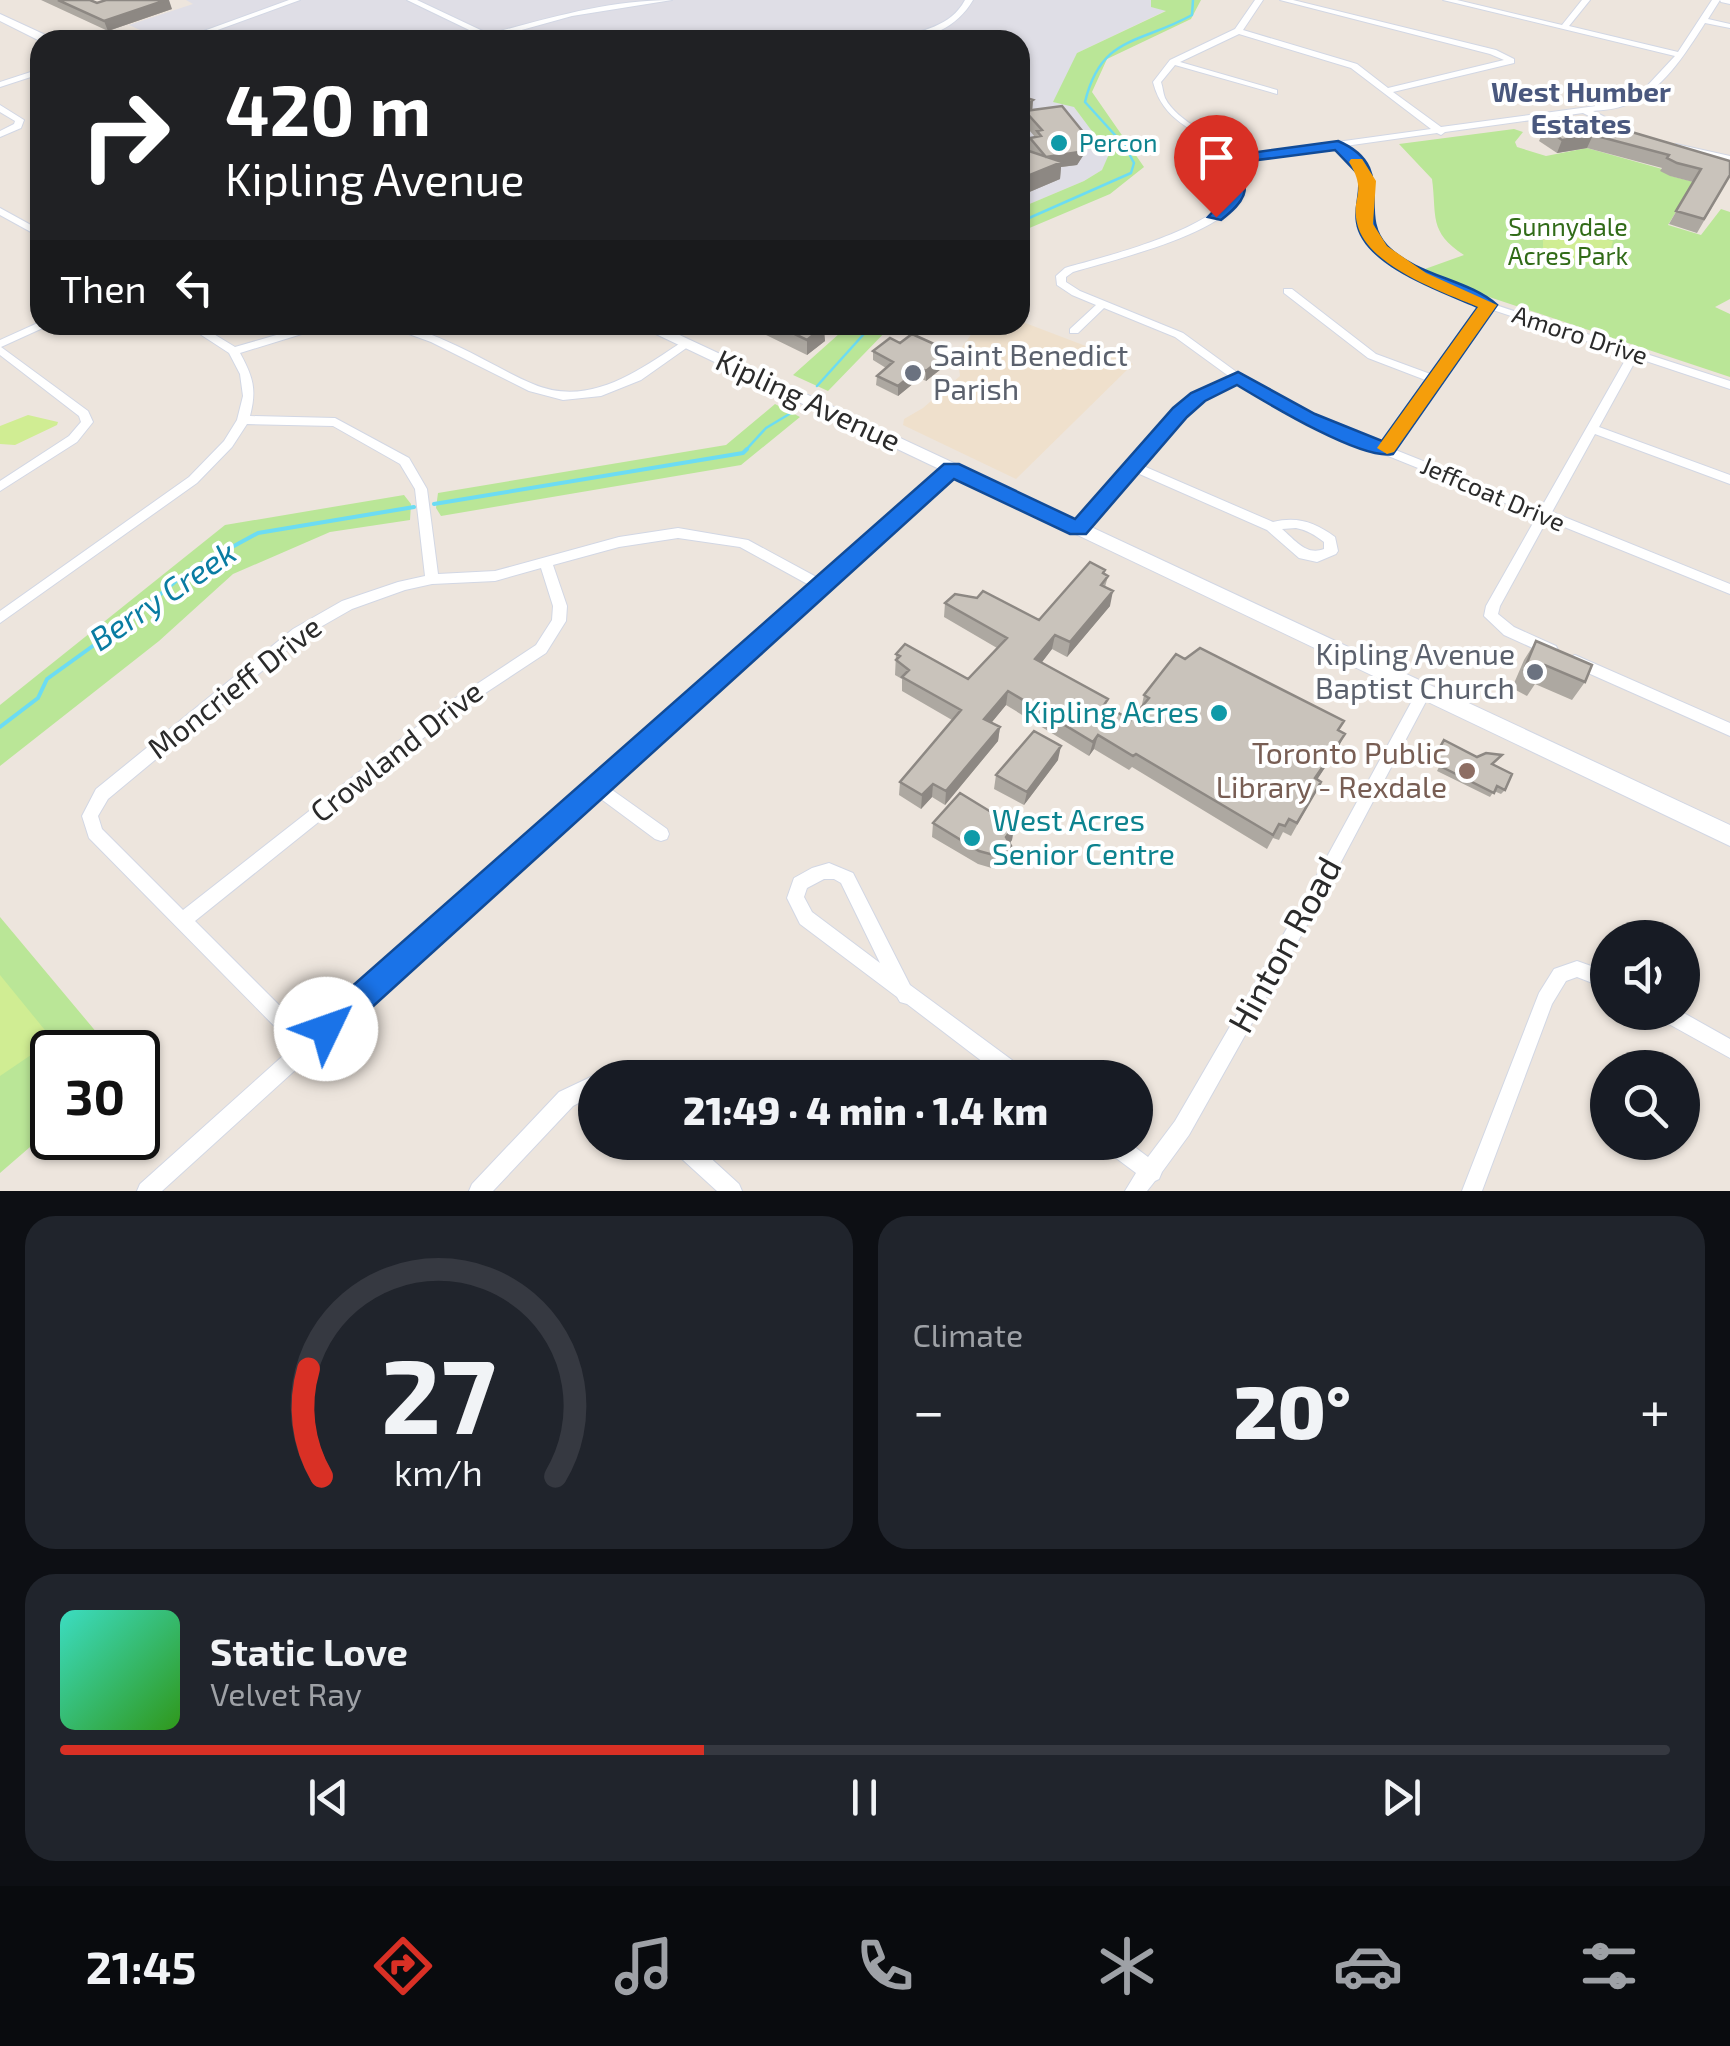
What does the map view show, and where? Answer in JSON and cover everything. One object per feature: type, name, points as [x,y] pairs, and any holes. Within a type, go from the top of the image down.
[{"type":"main road","points":[[0,18],[30,32]]},
{"type":"main road","name":"Kipling Avenue","points":[[667,335],[1730,836]]},
{"type":"street","points":[[210,30],[296,0]]},
{"type":"street","points":[[411,0],[476,30]]},
{"type":"street","points":[[519,30],[571,14],[668,0]]},
{"type":"street","points":[[930,30],[964,13],[969,0]]},
{"type":"street","points":[[1259,0],[1238,31],[1174,62],[1157,82],[1161,102],[1234,159],[1586,111],[1642,96],[1716,0]]},
{"type":"street","points":[[1284,0],[1493,52],[1511,61],[1390,90]]},
{"type":"street","points":[[1447,0],[1676,54]]},
{"type":"street","points":[[1564,28],[1586,0]]},
{"type":"street","points":[[1703,20],[1730,26]]},
{"type":"street","points":[[1238,31],[1335,58],[1364,72],[1441,132]]},
{"type":"street","points":[[1174,62],[1274,92]]},
{"type":"street","points":[[0,85],[30,74]]},
{"type":"street","points":[[0,108],[20,120],[18,126],[0,134]]},
{"type":"street","points":[[1586,111],[1636,134]]},
{"type":"street","points":[[1669,144],[1730,159]]},
{"type":"street","name":"Amoro Drive","points":[[1338,145],[1365,172],[1365,224],[1381,249],[1420,276],[1488,305],[1730,385]]},
{"type":"street","name":"Jeffcoat Drive","points":[[1234,159],[1240,188],[1232,204],[1216,217],[1061,276],[1067,288],[1179,335],[1238,378],[1308,419],[1730,588]]},
{"type":"street","points":[[0,211],[30,228]]},
{"type":"street","points":[[1288,291],[1372,356],[1435,380]]},
{"type":"street","points":[[1074,330],[1103,304]]},
{"type":"street","points":[[1386,450],[1488,305]]},
{"type":"street","points":[[0,487],[73,438],[87,422],[84,414],[0,347],[30,331]]},
{"type":"street","points":[[0,618],[193,480],[228,444],[243,420],[249,396],[246,374],[234,351],[208,335]]},
{"type":"street","points":[[234,351],[297,335]]},
{"type":"street","points":[[427,335],[538,394],[569,397],[611,391],[634,382],[686,344]]},
{"type":"street","points":[[1634,354],[1541,515],[1492,606],[1491,616],[1509,631],[1730,730]]},
{"type":"street","points":[[1078,529],[1198,397],[1238,378]]},
{"type":"street","points":[[243,420],[335,422],[405,461],[414,473],[422,507],[432,579]]},
{"type":"street","points":[[1591,428],[1730,480]]},
{"type":"street","points":[[1134,467],[1272,527]]},
{"type":"street","points":[[147,1191],[951,469]]},
{"type":"street","name":"Moncrieff Drive","points":[[307,1046],[96,833],[90,816],[93,806],[298,633],[360,599],[432,579],[495,576],[650,536],[702,534],[762,550],[820,585]]},
{"type":"street","name":"Crowland Drive","points":[[183,920],[447,710],[542,648],[559,621],[560,606],[546,564]]},
{"type":"street","name":"Hinton Road","points":[[1135,1191],[1182,1128],[1310,904],[1424,692]]},
{"type":"street","points":[[595,786],[661,834]]},
{"type":"street","points":[[906,996],[847,878],[838,870],[827,870],[800,883],[796,898],[806,918],[906,996],[995,1060]]},
{"type":"street","points":[[1472,1191],[1545,999],[1560,974],[1577,968],[1590,973]]},
{"type":"street","points":[[1696,1030],[1730,1049]]},
{"type":"street","points":[[479,1191],[566,1098],[578,1092]]},
{"type":"street","points":[[698,1160],[732,1191]]},
{"type":"street","points":[[1136,1160],[1152,1172]]},
{"type":"shaded area","points":[[186,0],[1151,0],[1152,7],[1167,10],[1077,53],[1074,107],[1110,154],[1102,170],[1030,204],[1030,30],[140,30],[129,25],[193,4]]},
{"type":"shaded area","points":[[1030,325],[1133,364],[1016,479],[903,425],[904,419],[960,376],[957,354],[971,335],[1030,335]]},
{"type":"green space","points":[[1151,0],[1201,0],[1191,19],[1107,59],[1092,92],[1144,167],[1110,194],[1030,228],[1030,204],[1102,170],[1109,154],[1074,107],[1053,102],[1077,53],[1166,11],[1151,7]]},
{"type":"green space","name":"Sunnydale Acres Park","points":[[1514,129],[1523,132],[1515,142],[1517,147],[1546,156],[1587,148],[1694,182],[1668,225],[1701,235],[1721,209],[1730,212],[1730,299],[1715,307],[1730,314],[1730,377],[1459,287],[1425,269],[1464,255],[1439,230],[1432,179],[1399,144]]},
{"type":"green space","points":[[1563,229],[1613,241],[1606,267],[1543,253],[1543,236]]},
{"type":"green space","points":[[838,335],[882,335],[828,391],[793,375]]},
{"type":"green space","points":[[775,404],[800,417],[741,465],[441,516],[436,508],[438,493],[726,445]]},
{"type":"green space","points":[[28,415],[58,422],[15,445],[0,444],[0,426]]},
{"type":"green space","points":[[404,495],[411,504],[410,520],[330,532],[233,574],[159,641],[0,766],[0,705],[225,525]]},
{"type":"green space","points":[[0,917],[95,1030],[30,1030],[30,1147],[0,1173]]},
{"type":"green space","points":[[0,975],[45,1030],[30,1030],[30,1056],[0,1076]]},
{"type":"building","points":[[58,0],[97,3],[166,0],[104,21]]},
{"type":"building","name":"Percon","points":[[1062,106],[1088,138],[1079,152],[1046,157],[1030,138],[1041,136],[1037,131],[1042,130],[1030,117],[1030,110]]},
{"type":"building","points":[[1591,120],[1730,161],[1730,175],[1704,219],[1676,211],[1701,169],[1677,163],[1667,158],[1669,155],[1593,135],[1562,140],[1545,128]]},
{"type":"building","points":[[1030,151],[1062,162],[1030,175]]},
{"type":"building","name":"Saint Benedict Parish","points":[[914,335],[943,348],[946,355],[926,371],[920,368],[898,386],[877,376],[893,362],[873,351],[890,338],[900,343]]},
{"type":"building","name":"Kipling Acres","points":[[1090,562],[1105,570],[1103,573],[1108,576],[1101,585],[1113,591],[1070,642],[1055,635],[1035,659],[1108,699],[1104,705],[1131,720],[1149,698],[1144,695],[1176,654],[1185,659],[1200,648],[1344,721],[1338,730],[1345,734],[1315,778],[1321,782],[1297,823],[1289,819],[1285,826],[1279,824],[1273,835],[1136,754],[1133,756],[1098,735],[1093,742],[1008,691],[984,719],[1000,727],[946,791],[933,784],[922,795],[900,782],[961,710],[902,677],[909,670],[896,660],[900,656],[896,654],[905,644],[968,679],[1007,638],[945,603],[955,594],[977,598],[983,591],[1039,620]]},
{"type":"building","points":[[1536,641],[1592,665],[1585,682],[1545,665],[1539,678],[1524,670]]},
{"type":"building","points":[[1034,731],[1061,746],[1027,792],[996,775]]},
{"type":"building","name":"Toronto Public Library - Rexdale","points":[[1444,740],[1477,757],[1486,753],[1502,755],[1492,764],[1512,774],[1505,790],[1497,786],[1494,793],[1440,766],[1443,760],[1435,756]]},
{"type":"building","name":"West Acres Senior Centre","points":[[960,793],[1014,826],[1006,837],[1011,846],[997,856],[979,851],[933,823]]},
{"type":"waterway","name":"Berry Creek","points":[[1030,218],[1131,173],[1134,163],[1125,146],[1085,102],[1092,80],[1101,64],[1125,44],[1192,15],[1193,0]]},
{"type":"waterway","name":"Berry Creek","points":[[817,386],[863,335]]},
{"type":"waterway","name":"Berry Creek","points":[[744,452],[766,428],[791,413]]},
{"type":"waterway","name":"Berry Creek","points":[[744,452],[747,449]]},
{"type":"waterway","name":"Berry Creek","points":[[434,504],[744,452]]},
{"type":"waterway","name":"Berry Creek","points":[[0,727],[38,698],[47,679],[133,617],[188,571],[258,533],[414,507]]},
{"type":"slow traffic","points":[[1357,162],[1368,181],[1365,224],[1381,249],[1436,285],[1488,305],[1387,448]]},
{"type":"place","name":"Percon","points":[[1059,143]]},
{"type":"place","name":"Saint Benedict Parish","points":[[913,373]]},
{"type":"place","name":"Kipling Avenue Baptist Church","points":[[1535,672]]},
{"type":"place","name":"Kipling Acres","points":[[1219,713]]},
{"type":"place","name":"Toronto Public Library - Rexdale","points":[[1467,771]]},
{"type":"place","name":"West Acres Senior Centre","points":[[972,838]]},
{"type":"district","name":"West Humber Estates","points":[[1581,108]]},
{"type":"route","points":[[326,1029],[951,469],[1078,529],[1180,413],[1198,397],[1238,378],[1308,419],[1386,450],[1488,305],[1436,285],[1381,249],[1365,224],[1365,172],[1338,145],[1234,159],[1240,188],[1232,204],[1216,217]]}]
